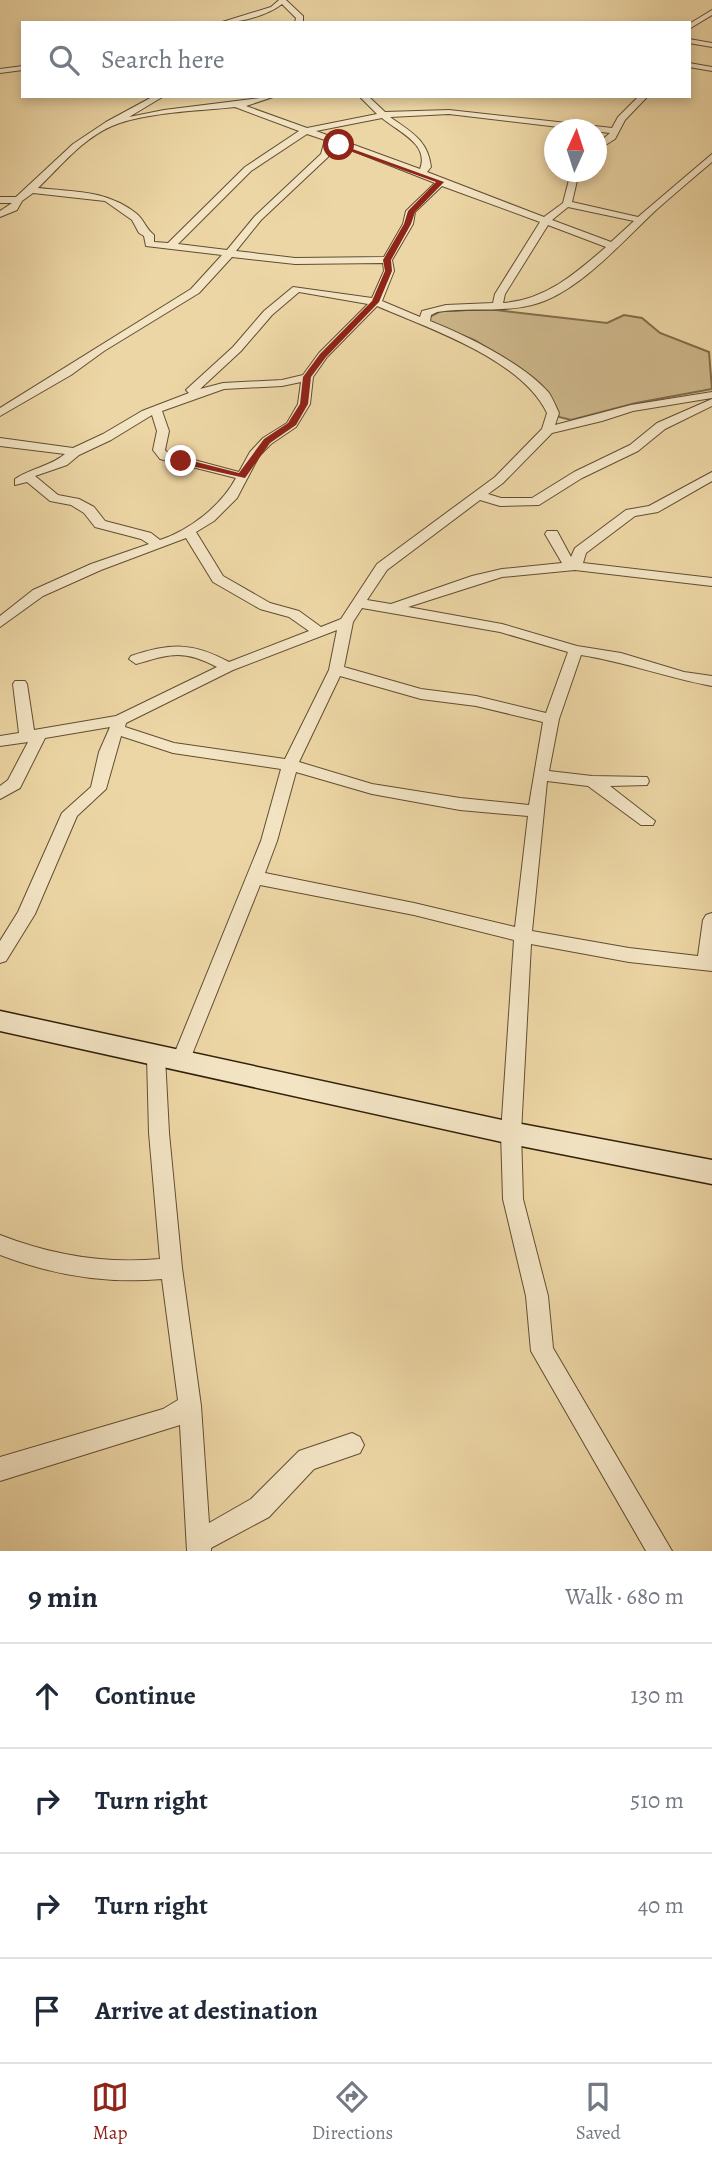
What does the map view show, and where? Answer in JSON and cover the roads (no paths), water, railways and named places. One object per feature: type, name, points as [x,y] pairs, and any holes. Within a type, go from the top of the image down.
[{"type":"street","points":[[229,21],[273,8],[282,1],[289,5],[300,18],[299,21]]},
{"type":"street","points":[[691,26],[712,12]]},
{"type":"street","points":[[691,41],[712,45]]},
{"type":"street","points":[[691,65],[712,69]]},
{"type":"street","points":[[0,71],[21,68]]},
{"type":"street","points":[[0,214],[14,208],[18,200],[65,155],[109,124],[133,114],[157,98]]},
{"type":"street","points":[[109,124],[164,112],[236,106],[265,98]]},
{"type":"street","points":[[365,98],[384,115],[410,132],[426,151],[427,167],[422,173]]},
{"type":"street","points":[[607,139],[621,119],[642,98]]},
{"type":"street","points":[[236,106],[422,173],[612,246]]},
{"type":"street","points":[[172,246],[248,169],[305,131],[384,115],[449,112],[498,120],[615,131]]},
{"type":"street","points":[[0,413],[195,291],[210,277],[258,218],[325,155],[329,141]]},
{"type":"street","points":[[425,323],[426,313],[432,310],[496,308],[534,302],[554,293],[612,246],[712,157]]},
{"type":"street","points":[[0,623],[38,593],[96,567],[159,545],[188,530],[209,518],[233,495],[254,455],[267,441],[292,425],[304,404],[307,377],[323,355],[376,302],[389,271],[387,260],[408,224],[411,211],[440,182]]},
{"type":"street","points":[[567,204],[572,182]]},
{"type":"street","points":[[31,190],[108,199],[136,218],[142,231],[149,235],[149,244],[295,261],[387,260]]},
{"type":"street","points":[[0,200],[18,200]]},
{"type":"street","points":[[496,308],[500,294],[554,210],[567,204],[640,220]]},
{"type":"street","points":[[200,393],[192,390],[237,349],[268,313],[297,289],[376,302],[461,337],[520,374],[544,395],[553,413],[548,430],[499,480],[382,567],[356,603],[346,622],[336,670],[290,765],[269,841],[168,1060],[159,1133],[171,1268],[190,1406],[200,1546],[260,1508],[307,1459],[352,1445]]},
{"type":"street","points":[[159,545],[146,536],[100,524],[89,510],[75,502],[54,498],[23,479],[63,462],[75,452],[156,410],[200,393],[223,386],[282,383],[307,377]]},
{"type":"street","points":[[548,430],[598,419],[631,408],[712,395]]},
{"type":"street","points":[[476,495],[500,502],[535,502],[578,475],[634,448],[661,426],[712,402]]},
{"type":"street","points":[[156,410],[163,431],[159,450],[164,456],[242,476]]},
{"type":"street","points":[[0,442],[75,452]]},
{"type":"street","points":[[573,566],[580,551],[631,513],[653,509],[712,476]]},
{"type":"street","points":[[188,530],[218,579],[265,606],[293,614],[319,632]]},
{"type":"street","points":[[552,534],[573,566]]},
{"type":"street","points":[[391,608],[502,573],[573,566],[712,582]]},
{"type":"street","points":[[356,603],[489,625],[576,650],[621,657],[682,676],[712,681]]},
{"type":"street","points":[[0,741],[119,725],[228,667],[346,622]]},
{"type":"street","points":[[136,659],[163,649],[187,649],[203,653],[228,667]]},
{"type":"street","points":[[576,650],[551,719],[540,775],[523,936],[512,1133],[513,1199],[537,1296],[542,1351],[660,1551]]},
{"type":"street","points":[[336,670],[421,694],[476,701],[551,719]]},
{"type":"street","points":[[0,793],[14,784],[33,736],[20,684]]},
{"type":"street","points":[[119,725],[173,748],[290,765],[372,789],[460,804],[538,811]]},
{"type":"street","points":[[0,956],[26,914],[70,813],[98,789],[107,752],[119,725]]},
{"type":"street","points":[[540,775],[592,781],[641,781]]},
{"type":"street","points":[[592,781],[647,821]]},
{"type":"street","points":[[253,877],[414,909],[523,936],[629,955],[709,963],[712,920]]},
{"type":"street","points":[[0,1021],[168,1060],[512,1133],[712,1172]]},
{"type":"street","points":[[0,1245],[30,1258],[94,1268],[171,1268]]},
{"type":"street","points":[[0,1469],[168,1419],[190,1406]]}]
